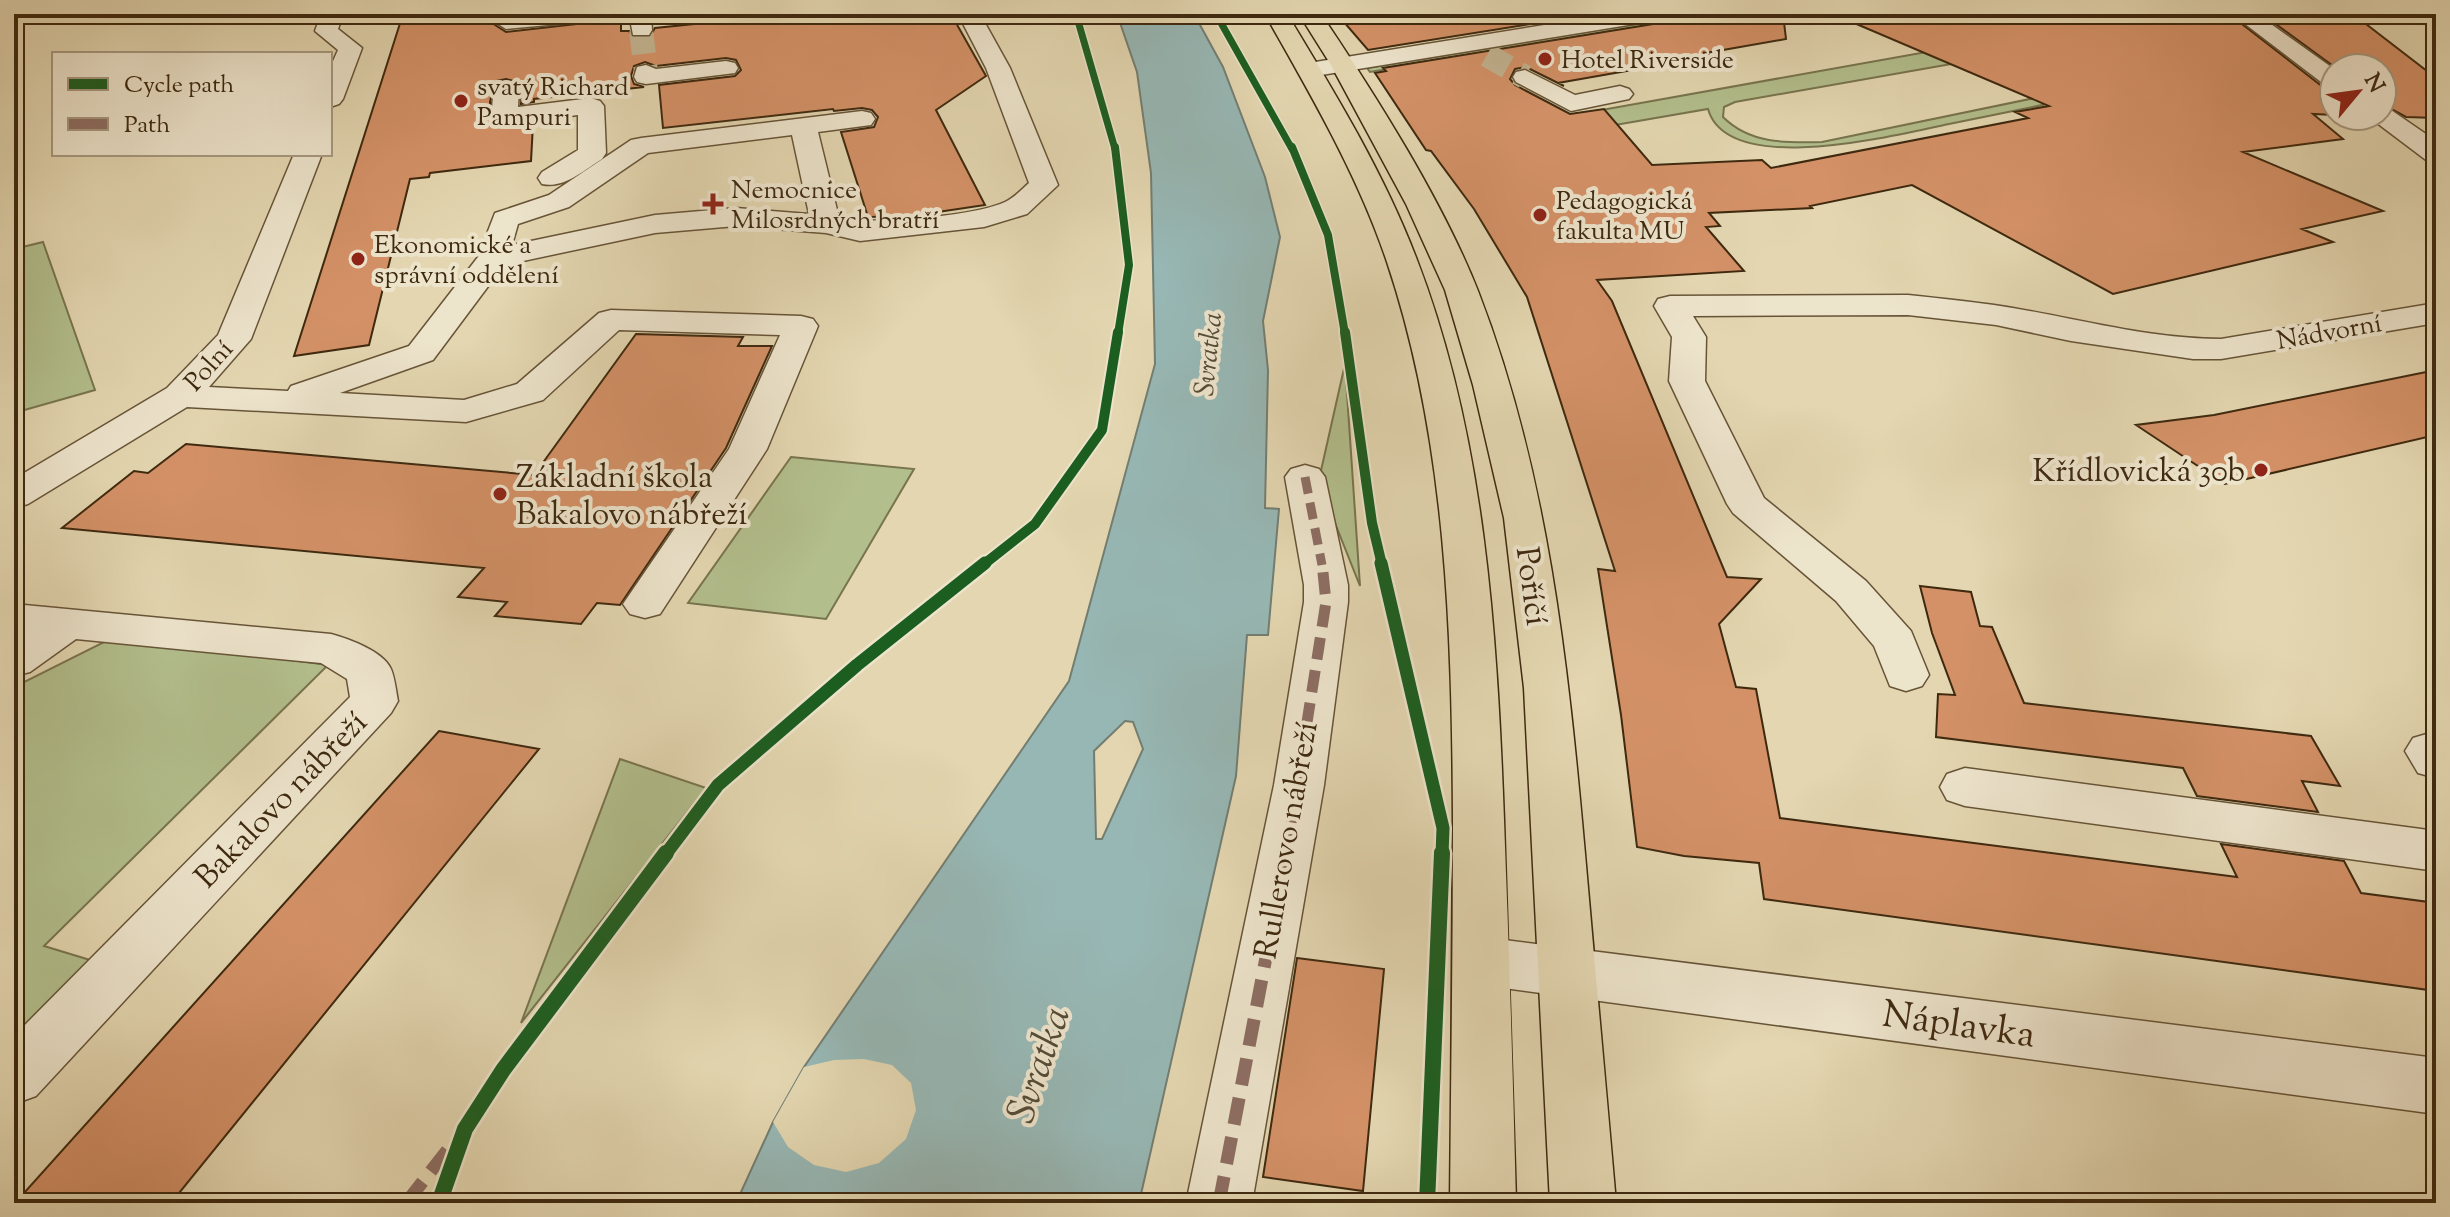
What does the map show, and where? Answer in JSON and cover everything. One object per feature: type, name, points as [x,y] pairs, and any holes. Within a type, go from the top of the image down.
[{"type":"main road","name":"Poříčí","points":[[1276,14],[1326,68],[1421,204],[1461,290],[1491,385],[1524,518],[1547,688],[1583,1203]]},
{"type":"main road","name":"Poříčí","points":[[1310,14],[1326,68],[1413,293],[1438,382],[1461,519],[1476,681],[1483,1203]]},
{"type":"street","points":[[332,14],[326,31],[350,48],[332,94]]},
{"type":"street","points":[[506,22],[591,14]]},
{"type":"street","points":[[493,258],[655,224],[736,217],[826,224],[860,232],[984,218],[1017,208],[1044,185],[998,68],[969,14]]},
{"type":"street","points":[[1326,68],[1478,50],[1653,14]]},
{"type":"street","points":[[2243,14],[2318,68]]},
{"type":"street","points":[[646,72],[646,77],[726,68]]},
{"type":"street","points":[[1525,77],[1571,103],[1620,94]]},
{"type":"street","points":[[283,402],[421,353],[493,258],[505,219],[549,180],[592,153],[591,106],[505,116],[507,89]]},
{"type":"street","points":[[505,219],[559,201],[641,146],[862,119]]},
{"type":"street","points":[[803,126],[826,224]]},
{"type":"street","points":[[2398,127],[2436,154]]},
{"type":"street","name":"Polní","points":[[14,496],[180,396],[234,339],[307,156]]},
{"type":"street","name":"Nádvorní","points":[[1906,675],[1895,642],[1851,591],[1747,504],[1687,381],[1689,337],[1670,306],[1908,305],[1996,315],[2071,331],[2193,349],[2221,349],[2436,313]]},
{"type":"street","points":[[180,396],[466,411],[530,392],[611,320],[801,326],[748,449],[645,604]]},
{"type":"street","name":"Rullerovo nábřeží","points":[[1219,1203],[1299,785],[1326,602],[1326,585],[1305,477]]},
{"type":"street","name":"Bakalovo nábřeží","points":[[14,618],[331,649],[369,671],[374,701],[14,1077]]},
{"type":"street","points":[[14,661],[68,623]]},
{"type":"street","points":[[1965,787],[2436,851]]},
{"type":"street","name":"Náplavka","points":[[1481,961],[2436,1086]]},
{"type":"green space","points":[[1693,14],[1718,14],[1370,72],[1367,68]]},
{"type":"green space","points":[[2016,36],[2038,45],[2016,50],[2059,57],[2100,74],[2105,87],[2077,98],[1893,136],[1817,146],[1780,147],[1747,142],[1722,130],[1708,109],[1569,133],[1551,119]],"holes":[[[2008,54],[2063,63],[2082,73],[2088,81],[2083,88],[1822,142],[1782,142],[1757,137],[1723,117],[1724,107],[1735,102]]]},
{"type":"green space","points":[[43,242],[95,390],[14,413],[14,249]]},
{"type":"green space","points":[[1345,364],[1360,586],[1325,498],[1320,475]]},
{"type":"green space","points":[[791,457],[914,469],[826,619],[688,603]]},
{"type":"green space","points":[[116,636],[328,665],[44,946],[100,963],[14,1050],[14,687]]},
{"type":"green space","points":[[620,759],[706,788],[521,1023]]},
{"type":"water","name":"Svratka","points":[[1117,14],[1194,14],[1223,67],[1265,177],[1280,237],[1263,321],[1268,370],[1265,508],[1279,509],[1268,635],[1247,635],[1236,776],[1139,1203],[736,1203],[773,1122],[804,1067],[1069,681],[1155,364],[1151,173],[1137,72]],"holes":[[[1125,721],[1133,722],[1143,749],[1102,839],[1096,839],[1094,751]]]},
{"type":"pier","points":[[864,1059],[892,1065],[911,1083],[916,1110],[906,1139],[879,1163],[846,1172],[814,1165],[788,1147],[773,1122],[804,1067],[834,1060]]},
{"type":"building","points":[[403,14],[498,14],[492,23],[506,32],[621,19],[621,31],[629,31],[633,38],[649,38],[655,28],[794,14],[951,14],[986,76],[936,110],[985,205],[911,216],[868,217],[841,132],[874,127],[878,117],[872,110],[833,109],[663,128],[659,85],[735,76],[741,70],[736,60],[726,58],[656,66],[645,62],[634,66],[631,76],[634,84],[644,87],[534,99],[534,102],[521,104],[519,82],[506,79],[497,81],[493,87],[491,118],[495,124],[504,127],[533,124],[531,161],[430,173],[429,177],[410,179],[369,345],[294,356]]},
{"type":"building","points":[[1337,14],[1593,14],[1368,50]]},
{"type":"building","points":[[1667,14],[1783,14],[1786,39],[1706,53],[1712,56],[1558,83],[1526,67],[1515,69],[1510,79],[1515,85],[1570,114],[1604,109],[1652,165],[1762,160],[1771,168],[2028,118],[2015,112],[2049,106],[1833,14],[2229,14],[2318,83],[2318,114],[2313,114],[2318,118],[2318,132],[2335,132],[2343,139],[2243,152],[2383,211],[2302,229],[2333,242],[2113,294],[1912,185],[1810,206],[1812,208],[1709,213],[1720,226],[1706,227],[1744,271],[1597,280],[1612,301],[1727,577],[1761,579],[1719,624],[1736,687],[1756,689],[1780,818],[2237,877],[2221,844],[2344,861],[2361,893],[2436,903],[2436,991],[1764,899],[1759,863],[1684,856],[1637,847],[1621,715],[1598,569],[1615,571],[1527,297],[1474,209],[1431,151],[1426,150],[1375,73],[1386,71],[1383,68],[1653,24]]},
{"type":"building","points":[[2262,14],[2353,14],[2436,78],[2436,118],[2406,117],[2398,113],[2398,52],[2318,52],[2318,55]]},
{"type":"building","points":[[636,334],[743,337],[738,346],[772,346],[726,448],[620,605],[597,603],[581,624],[495,616],[507,602],[458,597],[484,568],[62,528],[134,471],[148,473],[186,444],[534,475]]},
{"type":"building","points":[[2436,370],[2436,435],[2225,484],[2136,425],[2214,415]]},
{"type":"building","points":[[1920,586],[1971,592],[1980,626],[1992,627],[2024,703],[2311,736],[2340,786],[2302,781],[2318,812],[2197,796],[2183,768],[1936,737],[1938,694],[1955,695],[1932,633]]},
{"type":"building","points":[[439,731],[539,749],[171,1203],[15,1203]]},
{"type":"building","points":[[1297,958],[1384,969],[1363,1191],[1263,1177]]},
{"type":"tunnel","points":[[641,30],[646,72]]},
{"type":"tunnel","points":[[1487,55],[1525,77]]},
{"type":"marked path","points":[[1219,1203],[1299,785],[1326,602],[1326,585],[1305,477]]},
{"type":"marked path","points":[[406,1203],[453,1143]]},
{"type":"cycle path","points":[[439,1203],[465,1129],[503,1070],[718,785],[857,665],[1035,524],[1102,430],[1129,265],[1113,134],[1076,14]]},
{"type":"cycle path","points":[[1216,14],[1241,62],[1285,131],[1328,235],[1372,523],[1443,828],[1427,1203]]},
{"type":"place","name":"Hotel Riverside","points":[[1545,59]]},
{"type":"place","name":"svatý Richard Pampuri","points":[[461,101]]},
{"type":"place","name":"Nemocnice Milosrdných bratří","points":[[713,204]]},
{"type":"place","name":"Pedagogická fakulta MU","points":[[1540,215]]},
{"type":"place","name":"Ekonomické a správní oddělení","points":[[358,259]]},
{"type":"place","name":"Křídlovická 30b","points":[[2261,470]]},
{"type":"place","name":"Základní škola Bakalovo nábřeží","points":[[500,494]]}]
